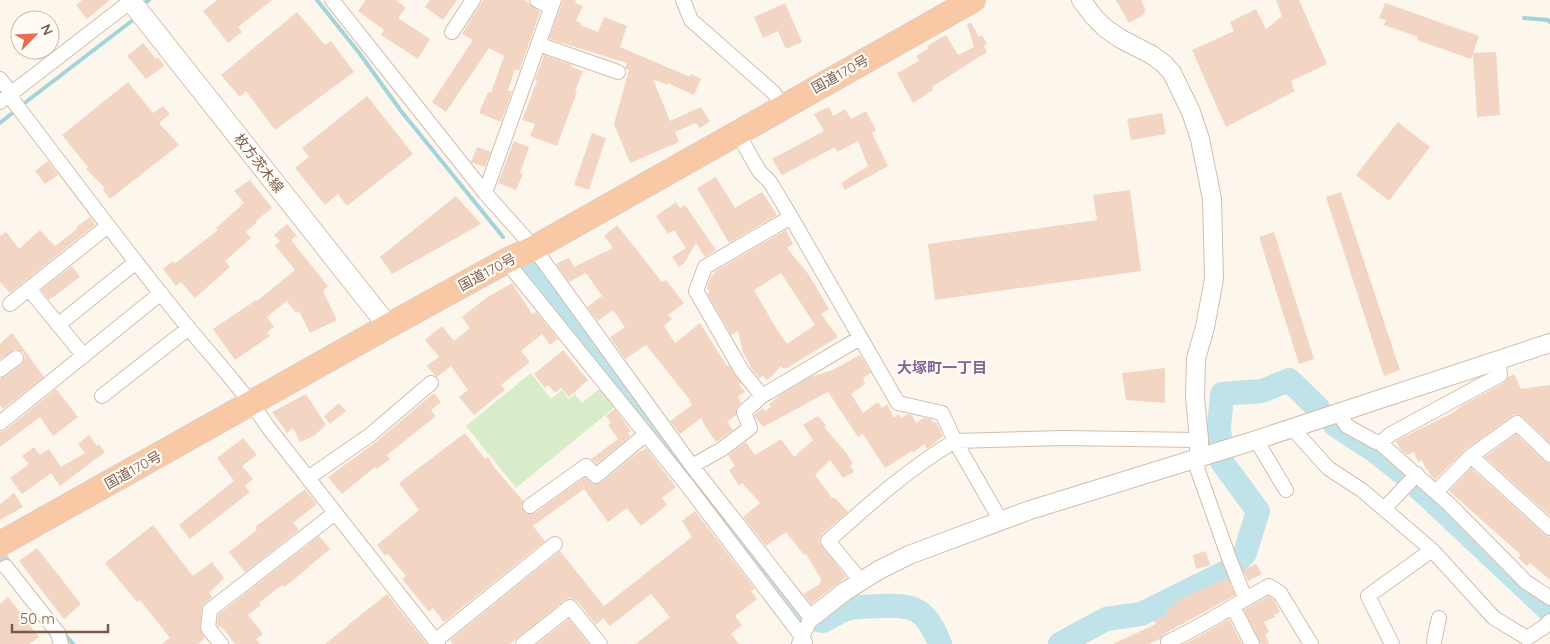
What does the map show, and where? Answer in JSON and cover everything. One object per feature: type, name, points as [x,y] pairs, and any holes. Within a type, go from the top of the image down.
[{"type":"highway","name":"国道170号","points":[[0,544],[388,326],[506,261],[534,248],[973,0]]},
{"type":"main road","name":"枚方茨木線","points":[[131,1],[388,326]]},
{"type":"street","points":[[332,0],[485,193],[534,248],[692,466],[811,618]]},
{"type":"street","points":[[452,32],[473,0]]},
{"type":"street","points":[[485,193],[552,4],[537,0]]},
{"type":"street","points":[[683,0],[691,20],[773,92],[783,106]]},
{"type":"street","points":[[1081,0],[1094,17],[1112,34],[1152,55],[1164,64],[1178,83],[1198,130],[1212,199],[1214,279],[1205,327],[1196,359],[1195,396],[1199,449],[1197,468],[1245,598]]},
{"type":"street","points":[[0,102],[131,1]]},
{"type":"street","points":[[538,44],[618,72]]},
{"type":"street","points":[[0,79],[11,93],[14,102],[160,293],[252,403],[268,427],[437,642],[555,544]]},
{"type":"street","points":[[737,132],[759,171],[770,182],[791,217],[898,403],[942,412],[955,441],[1001,521]]},
{"type":"street","points":[[762,396],[742,371],[696,291],[705,266],[791,217]]},
{"type":"street","points":[[10,304],[108,226]]},
{"type":"street","points":[[506,261],[646,434],[803,642]]},
{"type":"street","points":[[58,324],[136,262]]},
{"type":"street","points":[[29,289],[84,356]]},
{"type":"street","points":[[0,423],[160,293]]},
{"type":"street","points":[[102,396],[189,328]]},
{"type":"street","points":[[692,466],[722,449],[750,428],[744,412],[762,396],[860,338]]},
{"type":"street","points":[[803,642],[811,618],[861,581],[910,555],[1199,449],[1256,440],[1550,343]]},
{"type":"street","points":[[0,370],[16,358]]},
{"type":"street","points":[[1380,442],[1391,434],[1500,375],[1498,359]]},
{"type":"street","points":[[308,478],[370,435],[431,382]]},
{"type":"street","points":[[1338,413],[1347,426],[1374,441],[1380,442],[1417,474],[1526,582],[1550,598]]},
{"type":"street","points":[[1436,492],[1471,456],[1517,423],[1550,455]]},
{"type":"street","points":[[1292,428],[1328,468],[1362,491],[1432,550],[1494,618],[1526,638],[1550,621]]},
{"type":"street","points":[[530,506],[586,466],[596,476],[646,434]]},
{"type":"street","points":[[861,581],[828,541],[886,490],[955,441],[1063,438],[1199,449]]},
{"type":"street","points":[[1256,440],[1286,490]]},
{"type":"street","points":[[1471,456],[1550,528]]},
{"type":"street","points":[[1384,509],[1417,474]]},
{"type":"street","points":[[221,644],[208,628],[210,610],[335,513]]},
{"type":"street","points":[[1392,644],[1368,596],[1432,550]]},
{"type":"street","points":[[3,570],[61,644]]},
{"type":"street","points":[[1167,643],[1191,632],[1245,598],[1269,586],[1280,593],[1311,644]]},
{"type":"street","points":[[523,644],[570,607],[600,644]]},
{"type":"street","points":[[1233,607],[1252,644]]},
{"type":"street","points":[[1435,643],[1439,618]]},
{"type":"green space","points":[[531,373],[551,399],[562,390],[569,399],[575,394],[582,403],[599,389],[615,407],[516,488],[466,426]]},
{"type":"building","points":[[82,0],[110,0],[87,19],[76,5]]},
{"type":"building","points":[[217,0],[272,0],[238,27],[242,32],[228,43],[203,11]]},
{"type":"building","points":[[366,0],[396,0],[406,8],[398,18],[430,39],[418,59],[381,35],[384,30],[358,11]]},
{"type":"building","points":[[430,0],[457,0],[443,20],[425,7]]},
{"type":"building","points":[[483,0],[524,0],[540,12],[519,71],[515,69],[508,90],[512,92],[501,122],[479,113],[488,92],[491,93],[504,56],[489,48],[446,112],[432,102],[473,40],[462,34]]},
{"type":"building","points":[[563,0],[576,0],[575,3],[583,6],[576,21],[581,23],[580,25],[598,32],[604,17],[627,26],[620,47],[690,77],[691,74],[701,79],[694,95],[668,83],[667,85],[653,79],[670,121],[701,107],[710,121],[700,128],[696,123],[675,132],[679,142],[630,163],[614,124],[629,70],[625,68],[627,63],[549,39]]},
{"type":"building","points":[[1116,0],[1141,0],[1146,11],[1144,12],[1145,14],[1129,23]]},
{"type":"building","points":[[1276,0],[1299,0],[1327,64],[1291,81],[1295,91],[1226,127],[1192,50],[1234,31],[1230,22],[1256,9],[1266,29],[1282,16]]},
{"type":"building","points":[[785,3],[802,42],[786,49],[778,31],[763,38],[754,17]]},
{"type":"building","points":[[1385,3],[1479,36],[1473,53],[1496,52],[1500,115],[1477,117],[1473,54],[1471,59],[1417,40],[1418,37],[1384,25],[1386,20],[1379,18]]},
{"type":"building","points":[[297,12],[325,45],[331,41],[354,72],[275,130],[246,91],[240,97],[221,75]]},
{"type":"building","points":[[971,23],[979,37],[982,35],[987,44],[984,46],[987,52],[932,87],[933,90],[913,103],[897,73],[919,61],[916,56],[929,48],[927,46],[946,35],[958,55],[974,47],[967,24]]},
{"type":"building","points":[[143,43],[156,59],[158,57],[164,66],[146,79],[127,56]]},
{"type":"building","points":[[544,55],[583,71],[557,146],[530,136],[535,124],[522,120],[537,81],[535,80]]},
{"type":"building","points":[[128,82],[153,113],[163,106],[170,114],[159,123],[179,145],[110,199],[103,190],[105,188],[86,169],[88,167],[62,135]]},
{"type":"building","points":[[367,96],[413,154],[347,206],[338,194],[325,205],[295,168],[309,157],[302,148]]},
{"type":"building","points":[[829,107],[833,116],[845,109],[851,119],[866,111],[876,130],[872,133],[888,166],[845,190],[841,183],[868,166],[858,141],[837,152],[835,147],[782,175],[772,159],[824,131],[814,114]]},
{"type":"building","points":[[1162,113],[1166,134],[1131,140],[1127,119]]},
{"type":"building","points":[[1398,122],[1430,147],[1389,201],[1356,175]]},
{"type":"building","points":[[592,133],[606,138],[589,190],[574,185]]},
{"type":"building","points":[[514,141],[529,147],[520,173],[523,174],[516,190],[498,183]]},
{"type":"building","points":[[477,147],[491,152],[485,167],[471,162]]},
{"type":"building","points":[[48,161],[58,175],[45,184],[35,171]]},
{"type":"building","points":[[716,177],[735,208],[762,192],[777,215],[729,243],[697,188]]},
{"type":"building","points":[[250,180],[272,208],[246,232],[251,238],[225,261],[230,267],[195,298],[181,282],[176,286],[163,269],[173,261],[174,264],[218,230],[216,228],[244,203],[234,191]]},
{"type":"building","points":[[1130,190],[1141,271],[935,300],[928,244],[1097,220],[1093,195]]},
{"type":"building","points":[[1341,192],[1400,370],[1384,376],[1326,197]]},
{"type":"building","points":[[456,196],[481,224],[392,274],[380,257]]},
{"type":"building","points":[[676,202],[680,208],[685,205],[716,250],[705,257],[696,243],[685,262],[679,267],[672,257],[686,248],[674,230],[668,234],[656,216]]},
{"type":"building","points":[[90,217],[95,225],[10,293],[0,282],[0,236],[6,232],[19,249],[40,230],[55,246]]},
{"type":"building","points":[[287,224],[297,236],[291,240],[328,286],[323,291],[337,320],[310,333],[299,311],[296,313],[287,301],[267,317],[274,327],[267,332],[270,336],[235,360],[213,329],[257,301],[295,270],[275,245],[280,241],[274,235]]},
{"type":"building","points":[[617,225],[662,282],[666,280],[684,303],[668,315],[672,319],[664,326],[675,343],[700,323],[727,366],[729,365],[741,383],[739,384],[745,392],[738,396],[741,403],[736,409],[736,415],[727,422],[733,430],[716,442],[701,418],[680,434],[670,421],[692,405],[690,400],[646,345],[625,359],[610,337],[625,327],[613,310],[598,321],[587,307],[602,296],[586,273],[569,282],[556,264],[569,258],[574,267],[613,248],[604,236]]},
{"type":"building","points":[[786,230],[793,244],[787,248],[809,275],[829,309],[821,314],[838,337],[787,368],[782,368],[781,366],[766,380],[763,376],[759,378],[743,352],[738,331],[731,335],[707,293],[710,293],[707,287],[711,276],[715,274],[714,272]],"holes":[[[781,273],[815,325],[787,344],[754,290]]]},
{"type":"building","points":[[1274,232],[1314,359],[1299,364],[1259,237]]},
{"type":"building","points":[[72,266],[80,277],[49,300],[41,290]]},
{"type":"building","points":[[512,283],[532,314],[536,312],[558,339],[550,345],[542,334],[521,351],[530,362],[501,385],[505,390],[474,415],[459,397],[468,390],[451,366],[437,377],[426,366],[439,357],[425,340],[442,326],[454,341],[470,328],[462,317],[486,298]]},
{"type":"building","points":[[12,333],[44,377],[3,409],[0,405],[0,379],[21,365],[25,357],[23,352],[15,349],[0,359],[0,344]]},
{"type":"building","points":[[563,350],[588,380],[569,397],[561,388],[555,393],[548,385],[545,388],[534,374]]},
{"type":"building","points":[[860,355],[871,373],[863,378],[865,384],[851,394],[863,413],[878,402],[882,408],[887,404],[894,418],[898,414],[901,418],[908,414],[912,415],[916,423],[923,418],[931,419],[934,423],[936,422],[943,436],[927,449],[924,444],[913,453],[912,451],[885,468],[863,434],[858,437],[828,392],[763,427],[755,417],[754,415],[763,408],[765,411],[771,407],[769,404],[779,396],[810,377],[833,370]]},
{"type":"building","points":[[1165,368],[1165,403],[1126,400],[1122,373]]},
{"type":"building","points":[[1514,374],[1521,389],[1550,385],[1550,443],[1523,417],[1515,414],[1466,449],[1435,480],[1426,469],[1422,460],[1418,462],[1414,452],[1407,455],[1400,449],[1396,441],[1454,412],[1463,405],[1504,383],[1508,377]]},
{"type":"building","points":[[56,389],[78,417],[53,436],[40,417],[0,447],[0,432],[6,430]]},
{"type":"building","points":[[434,393],[441,402],[431,410],[436,416],[387,455],[390,459],[377,469],[375,467],[342,494],[328,477],[376,442]]},
{"type":"building","points":[[306,394],[326,425],[314,436],[300,442],[293,428],[287,433],[272,412]]},
{"type":"building","points":[[339,403],[346,411],[330,424],[324,416]]},
{"type":"building","points":[[615,409],[631,431],[628,433],[630,436],[597,464],[591,459],[618,439],[608,425],[611,423],[606,416]]},
{"type":"building","points":[[818,416],[826,425],[824,427],[848,455],[853,464],[850,466],[854,472],[843,478],[830,460],[815,475],[832,498],[835,498],[848,512],[822,534],[819,542],[846,577],[811,604],[803,594],[822,581],[806,554],[804,555],[786,532],[766,546],[743,517],[760,503],[742,483],[739,486],[729,470],[735,466],[728,455],[746,442],[755,455],[781,439],[794,457],[813,440],[803,425]]},
{"type":"building","points":[[465,433],[485,459],[488,457],[494,467],[523,501],[521,507],[527,514],[535,513],[585,477],[593,484],[601,483],[646,448],[676,487],[662,498],[667,505],[641,526],[627,508],[608,522],[584,489],[533,526],[545,541],[444,622],[433,608],[429,612],[402,579],[406,576],[388,554],[385,556],[377,545],[419,510],[399,483]]},
{"type":"building","points":[[1516,434],[1544,461],[1550,464],[1550,516],[1485,457]]},
{"type":"building","points":[[89,435],[97,446],[99,444],[105,452],[60,486],[51,473],[22,494],[10,478],[29,464],[22,456],[34,447],[40,455],[49,449],[61,467],[85,453],[78,444]]},
{"type":"building","points":[[243,438],[257,455],[242,466],[253,479],[245,486],[250,492],[190,539],[179,525],[234,481],[217,458]]},
{"type":"building","points":[[1471,468],[1544,534],[1550,537],[1550,580],[1530,563],[1527,566],[1518,558],[1521,555],[1449,491]]},
{"type":"building","points":[[305,489],[317,504],[293,523],[299,530],[245,572],[229,552],[257,530],[255,527]]},
{"type":"building","points":[[14,493],[23,507],[0,520],[0,504]]},
{"type":"building","points":[[695,511],[755,589],[751,591],[757,599],[735,616],[742,625],[731,634],[739,644],[636,644],[670,617],[651,594],[610,626],[603,618],[596,625],[577,601],[569,598],[510,644],[453,644],[450,640],[560,551],[604,606],[692,537],[682,521]]},
{"type":"building","points":[[153,525],[193,576],[212,562],[224,578],[209,593],[212,597],[202,606],[200,630],[205,638],[198,644],[162,644],[170,638],[140,600],[137,602],[105,563]]},
{"type":"building","points":[[319,536],[330,549],[292,581],[284,587],[282,585],[259,603],[261,605],[248,615],[263,634],[256,639],[260,644],[235,644],[221,626],[219,628],[217,625],[218,615]]},
{"type":"building","points":[[37,548],[81,604],[64,619],[19,561]]},
{"type":"building","points":[[1206,551],[1210,565],[1196,569],[1193,555]]},
{"type":"building","points":[[1256,564],[1262,574],[1248,581],[1243,570]]},
{"type":"building","points":[[1227,578],[1235,595],[1164,634],[1160,639],[1149,644],[1113,644],[1156,624],[1154,621],[1168,614],[1166,609],[1177,604],[1176,601]]},
{"type":"building","points":[[387,594],[427,644],[325,644],[348,626]]},
{"type":"building","points":[[1269,596],[1274,599],[1280,612],[1274,615],[1275,617],[1264,622],[1269,632],[1265,634],[1269,644],[1261,644],[1244,610]]},
{"type":"building","points":[[8,597],[39,637],[29,644],[0,644],[0,604]]},
{"type":"building","points":[[569,619],[589,644],[537,644]]},
{"type":"building","points":[[1229,619],[1242,644],[1184,644],[1198,637]]},
{"type":"waterway","points":[[317,0],[360,54],[401,111],[503,237]]},
{"type":"waterway","points":[[1524,18],[1548,20],[1550,22]]},
{"type":"waterway","points":[[22,105],[133,20]]},
{"type":"waterway","points":[[0,123],[16,110]]},
{"type":"waterway","points":[[530,273],[798,615],[823,621],[841,611],[855,607],[901,606],[918,611],[924,616],[930,623],[940,644]]},
{"type":"waterway","points":[[1060,644],[1106,619],[1141,614],[1228,571],[1245,553],[1258,511],[1222,462],[1219,428],[1222,394],[1262,391],[1289,380],[1318,408]]},
{"type":"waterway","points":[[1335,425],[1375,451],[1404,474],[1550,611]]},
{"type":"waterway","points":[[0,551],[10,563]]},
{"type":"waterway","points":[[63,632],[73,644]]},
{"type":"tunnel","points":[[0,557],[6,567]]},
{"type":"district","name":"大塚町一丁目","points":[[942,368]]}]
